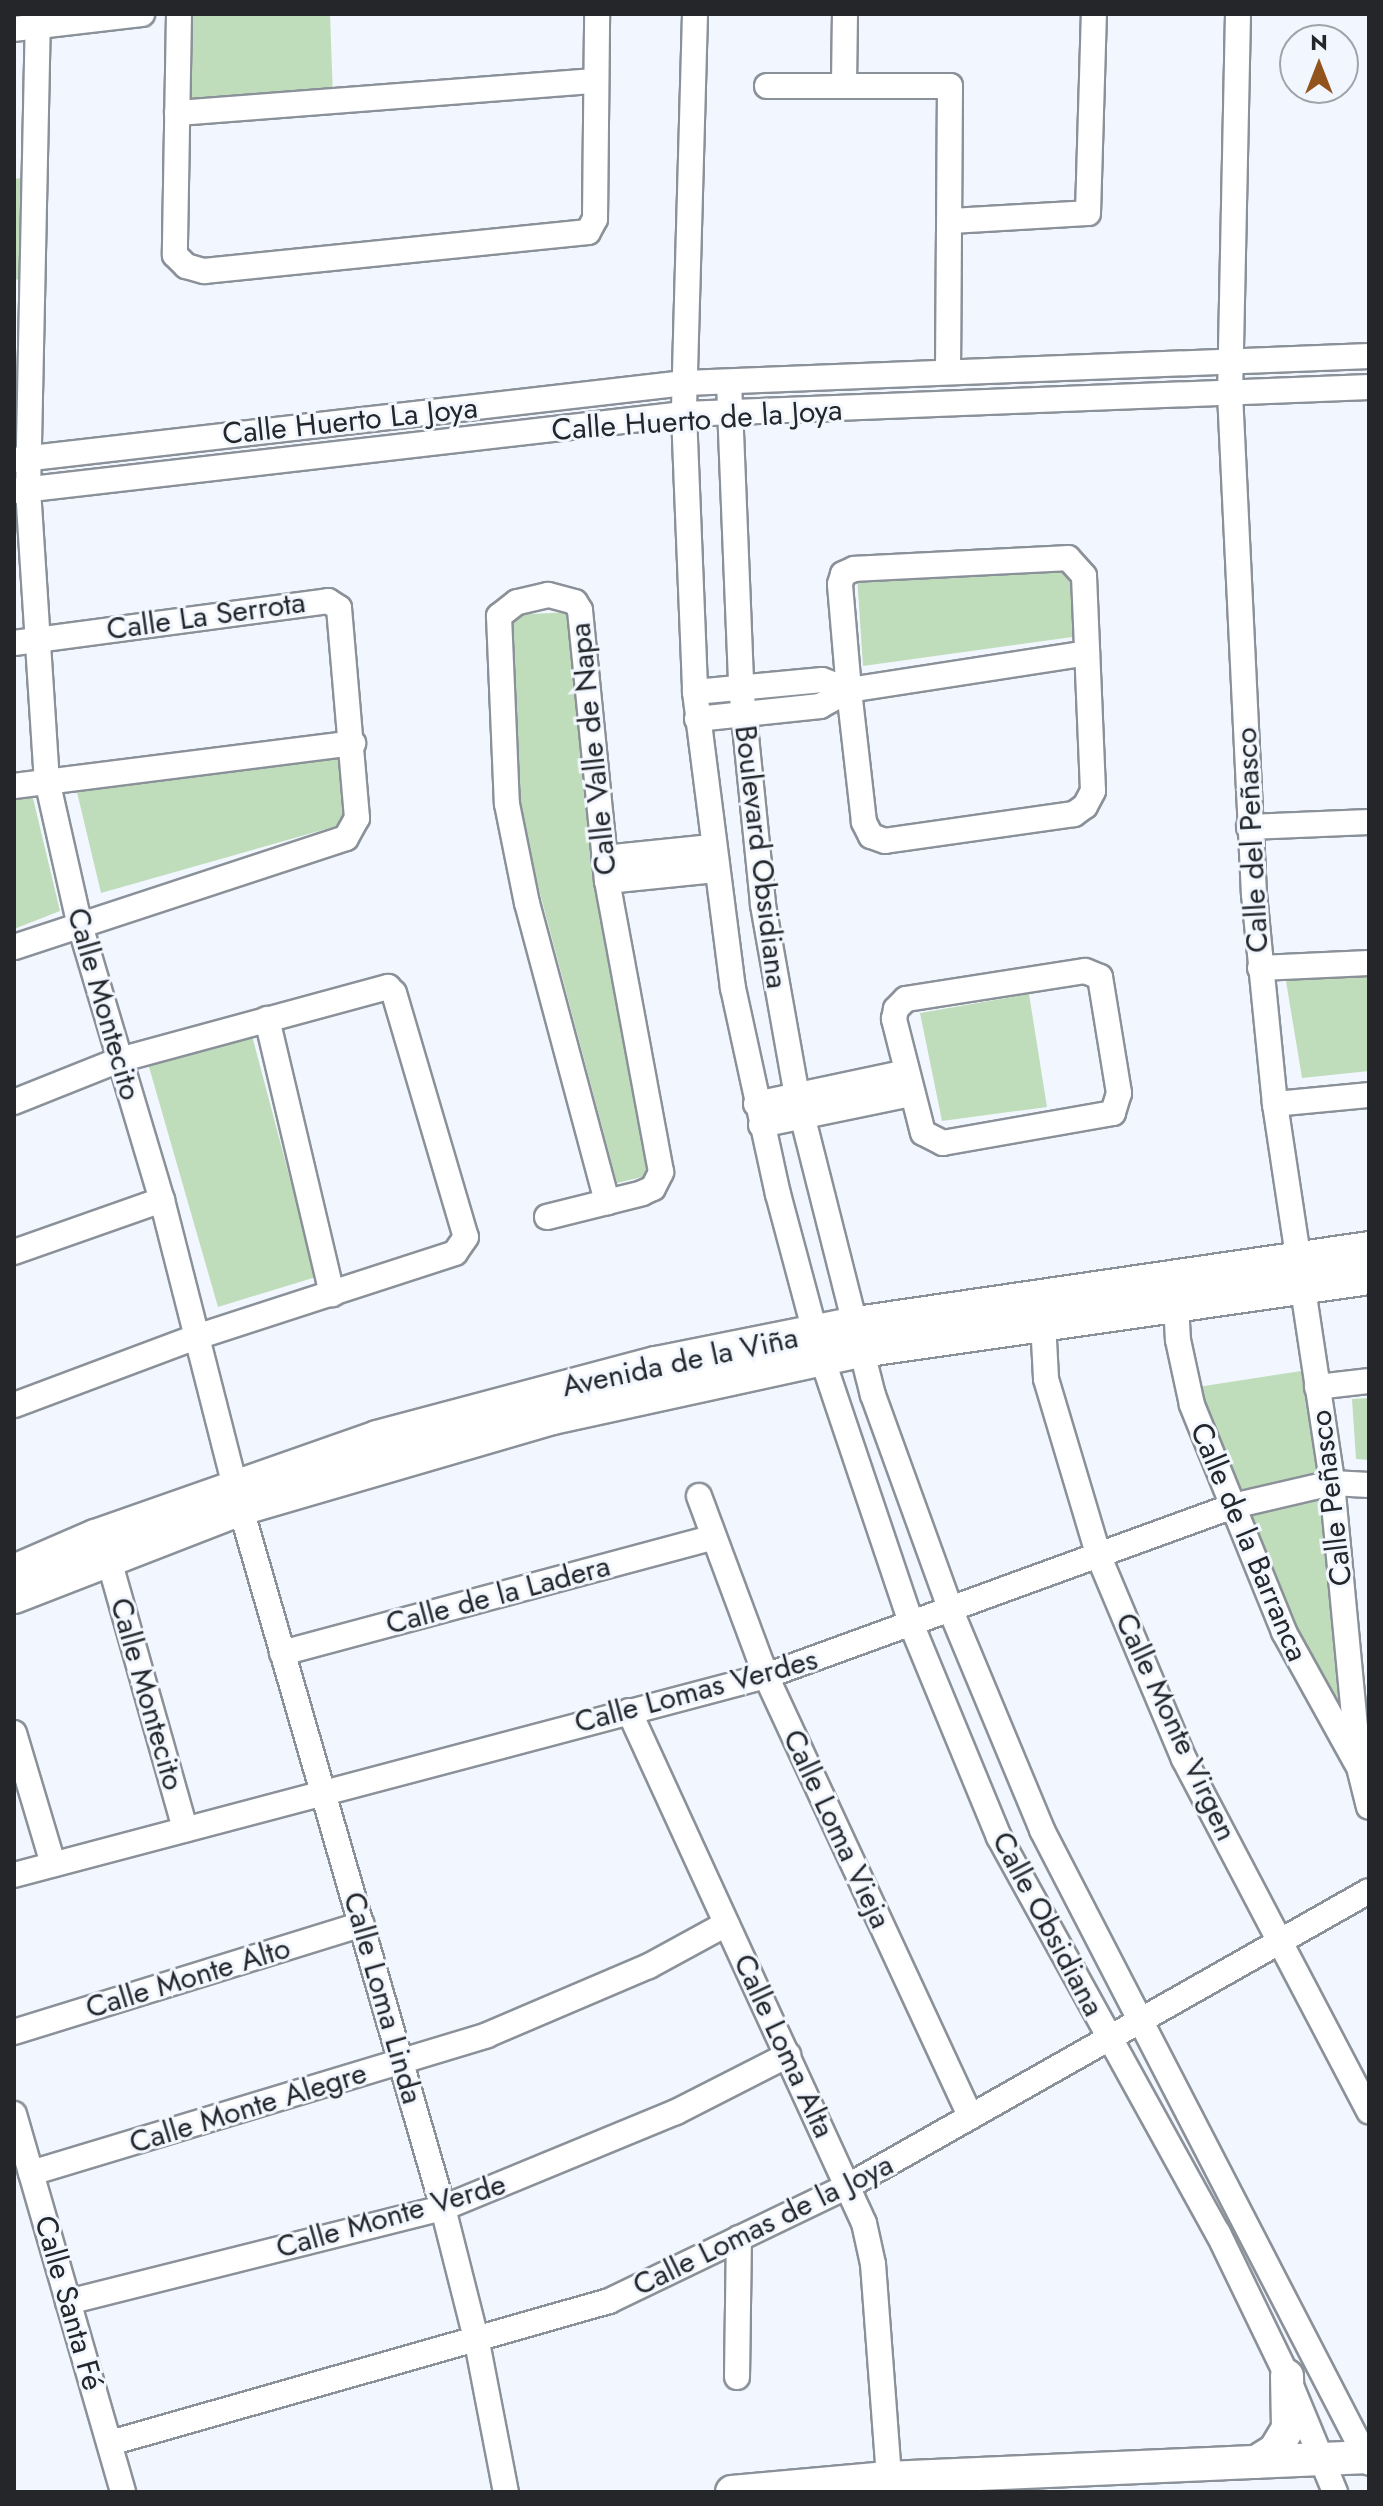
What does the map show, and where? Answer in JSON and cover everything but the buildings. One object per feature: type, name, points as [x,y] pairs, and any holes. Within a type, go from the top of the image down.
[{"type":"street","points":[[30,23],[142,14]]},
{"type":"street","points":[[179,14],[175,255],[190,269],[204,271],[588,232],[595,219],[597,14]]},
{"type":"street","name":"Boulevard Obsidiana","points":[[695,14],[684,414],[697,719],[713,858],[759,1114],[819,1345]]},
{"type":"street","points":[[844,84],[845,14]]},
{"type":"street","points":[[950,221],[1088,213],[1094,14]]},
{"type":"street","name":"Calle del Peñasco","points":[[1238,14],[1230,393],[1249,827],[1275,1104],[1299,1270]]},
{"type":"street","name":"Calle Montecito","points":[[30,23],[23,172],[22,287],[21,490],[26,642],[47,780],[79,922],[162,1200],[238,1497]]},
{"type":"street","points":[[177,113],[596,81]]},
{"type":"street","points":[[767,86],[950,86],[948,372]]},
{"type":"street","name":"Calle Huerto La Joya","points":[[21,458],[685,383],[1369,356]]},
{"type":"street","name":"Boulevard Obsidiana","points":[[729,382],[741,687],[763,905],[800,1106],[859,1337]]},
{"type":"street","name":"Calle Huerto de la Joya","points":[[21,490],[684,414],[1369,387]]},
{"type":"street","points":[[1068,558],[1084,576],[1093,791],[1074,814],[878,840],[864,822],[849,690],[840,584],[843,574],[854,569],[1068,558]]},
{"type":"street","name":"Calle Valle de Napa","points":[[547,1217],[607,1202],[653,1188],[661,1172],[605,870],[580,610],[563,597],[532,597],[503,610],[498,625],[507,804],[527,903],[607,1202]]},
{"type":"street","name":"Calle La Serrota","points":[[14,947],[79,922],[346,838],[357,818],[353,743],[339,608],[328,601],[26,642]]},
{"type":"street","points":[[697,719],[820,706],[849,690],[1087,653]]},
{"type":"street","points":[[695,692],[822,680],[849,690]]},
{"type":"street","points":[[14,786],[353,743]]},
{"type":"street","points":[[1249,827],[1369,822]]},
{"type":"street","points":[[605,870],[713,858]]},
{"type":"street","points":[[1260,968],[1369,963]]},
{"type":"street","points":[[1085,971],[1100,977],[1119,1093],[1113,1113],[943,1143],[923,1133],[909,1083],[894,1019],[906,999],[1085,971]]},
{"type":"street","points":[[14,1102],[119,1060],[377,989],[394,993],[466,1237],[455,1253],[196,1337],[14,1405]]},
{"type":"street","points":[[267,1019],[332,1294]]},
{"type":"street","points":[[759,1114],[909,1083]]},
{"type":"street","points":[[1275,1104],[1369,1095]]},
{"type":"street","points":[[14,1252],[162,1200]]},
{"type":"street","name":"Avenida de la Viña","points":[[859,1337],[1043,1321],[1176,1303],[1369,1248]]},
{"type":"street","name":"Avenida de la Viña","points":[[14,1571],[238,1497],[525,1425],[819,1345],[1299,1270],[1369,1278]]},
{"type":"street","name":"Calle Peñasco","points":[[1299,1270],[1332,1483],[1359,1767],[1369,1807]]},
{"type":"street","name":"Calle de la Barranca","points":[[1176,1303],[1178,1340],[1192,1405],[1310,1687],[1359,1767]]},
{"type":"street","name":"Calle Monte Virgen","points":[[1043,1321],[1049,1392],[1099,1557],[1184,1759],[1281,1943],[1359,2068],[1369,2111]]},
{"type":"street","name":"Calle Obsidiana","points":[[859,1337],[889,1445],[951,1611],[1042,1830],[1143,2019],[1368,2459]]},
{"type":"street","name":"Calle Obsidiana","points":[[819,1345],[912,1626],[999,1837],[1218,2233],[1287,2376],[1335,2492]]},
{"type":"street","points":[[1317,1387],[1369,1381]]},
{"type":"street","name":"Calle Lomas Verdes","points":[[14,1875],[766,1676],[912,1626],[1233,1506],[1332,1483],[1369,1485]]},
{"type":"street","name":"Calle Loma Vieja","points":[[699,1496],[766,1676],[971,2117]]},
{"type":"street","name":"Avenida de la Viña","points":[[14,1597],[109,1560],[238,1497]]},
{"type":"street","name":"Calle Loma Linda","points":[[238,1497],[443,2208],[477,2342],[506,2492]]},
{"type":"street","name":"Calle de la Ladera","points":[[282,1653],[714,1537]]},
{"type":"street","name":"Calle Montecito","points":[[109,1560],[185,1829]]},
{"type":"street","name":"Calle Loma Alta","points":[[629,1711],[850,2185],[873,2264],[888,2485]]},
{"type":"street","points":[[14,1733],[53,1864]]},
{"type":"street","name":"Calle Lomas de la Joya","points":[[110,2443],[477,2342],[609,2301],[850,2185],[1369,1891]]},
{"type":"street","name":"Calle Monte Alto","points":[[14,2032],[362,1924]]},
{"type":"street","name":"Calle Monte Alegre","points":[[31,2173],[403,2062],[569,2004],[726,1924]]},
{"type":"street","name":"Calle Monte Verde","points":[[68,2302],[443,2208],[647,2125],[788,2055]]},
{"type":"street","name":"Calle Santa Fé","points":[[14,2114],[123,2492]]},
{"type":"street","points":[[737,2377],[739,2238]]},
{"type":"street","points":[[1256,2462],[1275,2450],[1288,2428],[1287,2376]]},
{"type":"street","points":[[732,2492],[1256,2462],[1368,2459]]},
{"type":"green space","points":[[330,14],[333,98],[187,109],[189,16]]},
{"type":"green space","points":[[27,177],[21,279],[14,280],[14,179]]},
{"type":"green space","points":[[1075,569],[1080,636],[863,666],[857,576]]},
{"type":"green space","points":[[573,612],[650,1175],[617,1183],[521,822],[509,615]]},
{"type":"green space","points":[[344,753],[347,823],[101,893],[76,788]]},
{"type":"green space","points":[[32,794],[60,911],[14,929],[14,797]]},
{"type":"green space","points":[[1369,972],[1369,1071],[1302,1078],[1285,975]]},
{"type":"green space","points":[[1029,994],[1047,1107],[942,1121],[920,1013]]},
{"type":"green space","points":[[251,1032],[316,1277],[218,1307],[147,1060]]},
{"type":"green space","points":[[1308,1370],[1329,1479],[1237,1501],[1191,1388]]},
{"type":"green space","points":[[1369,1398],[1369,1460],[1356,1459],[1352,1399]]},
{"type":"green space","points":[[1327,1490],[1350,1747],[1240,1511]]}]
